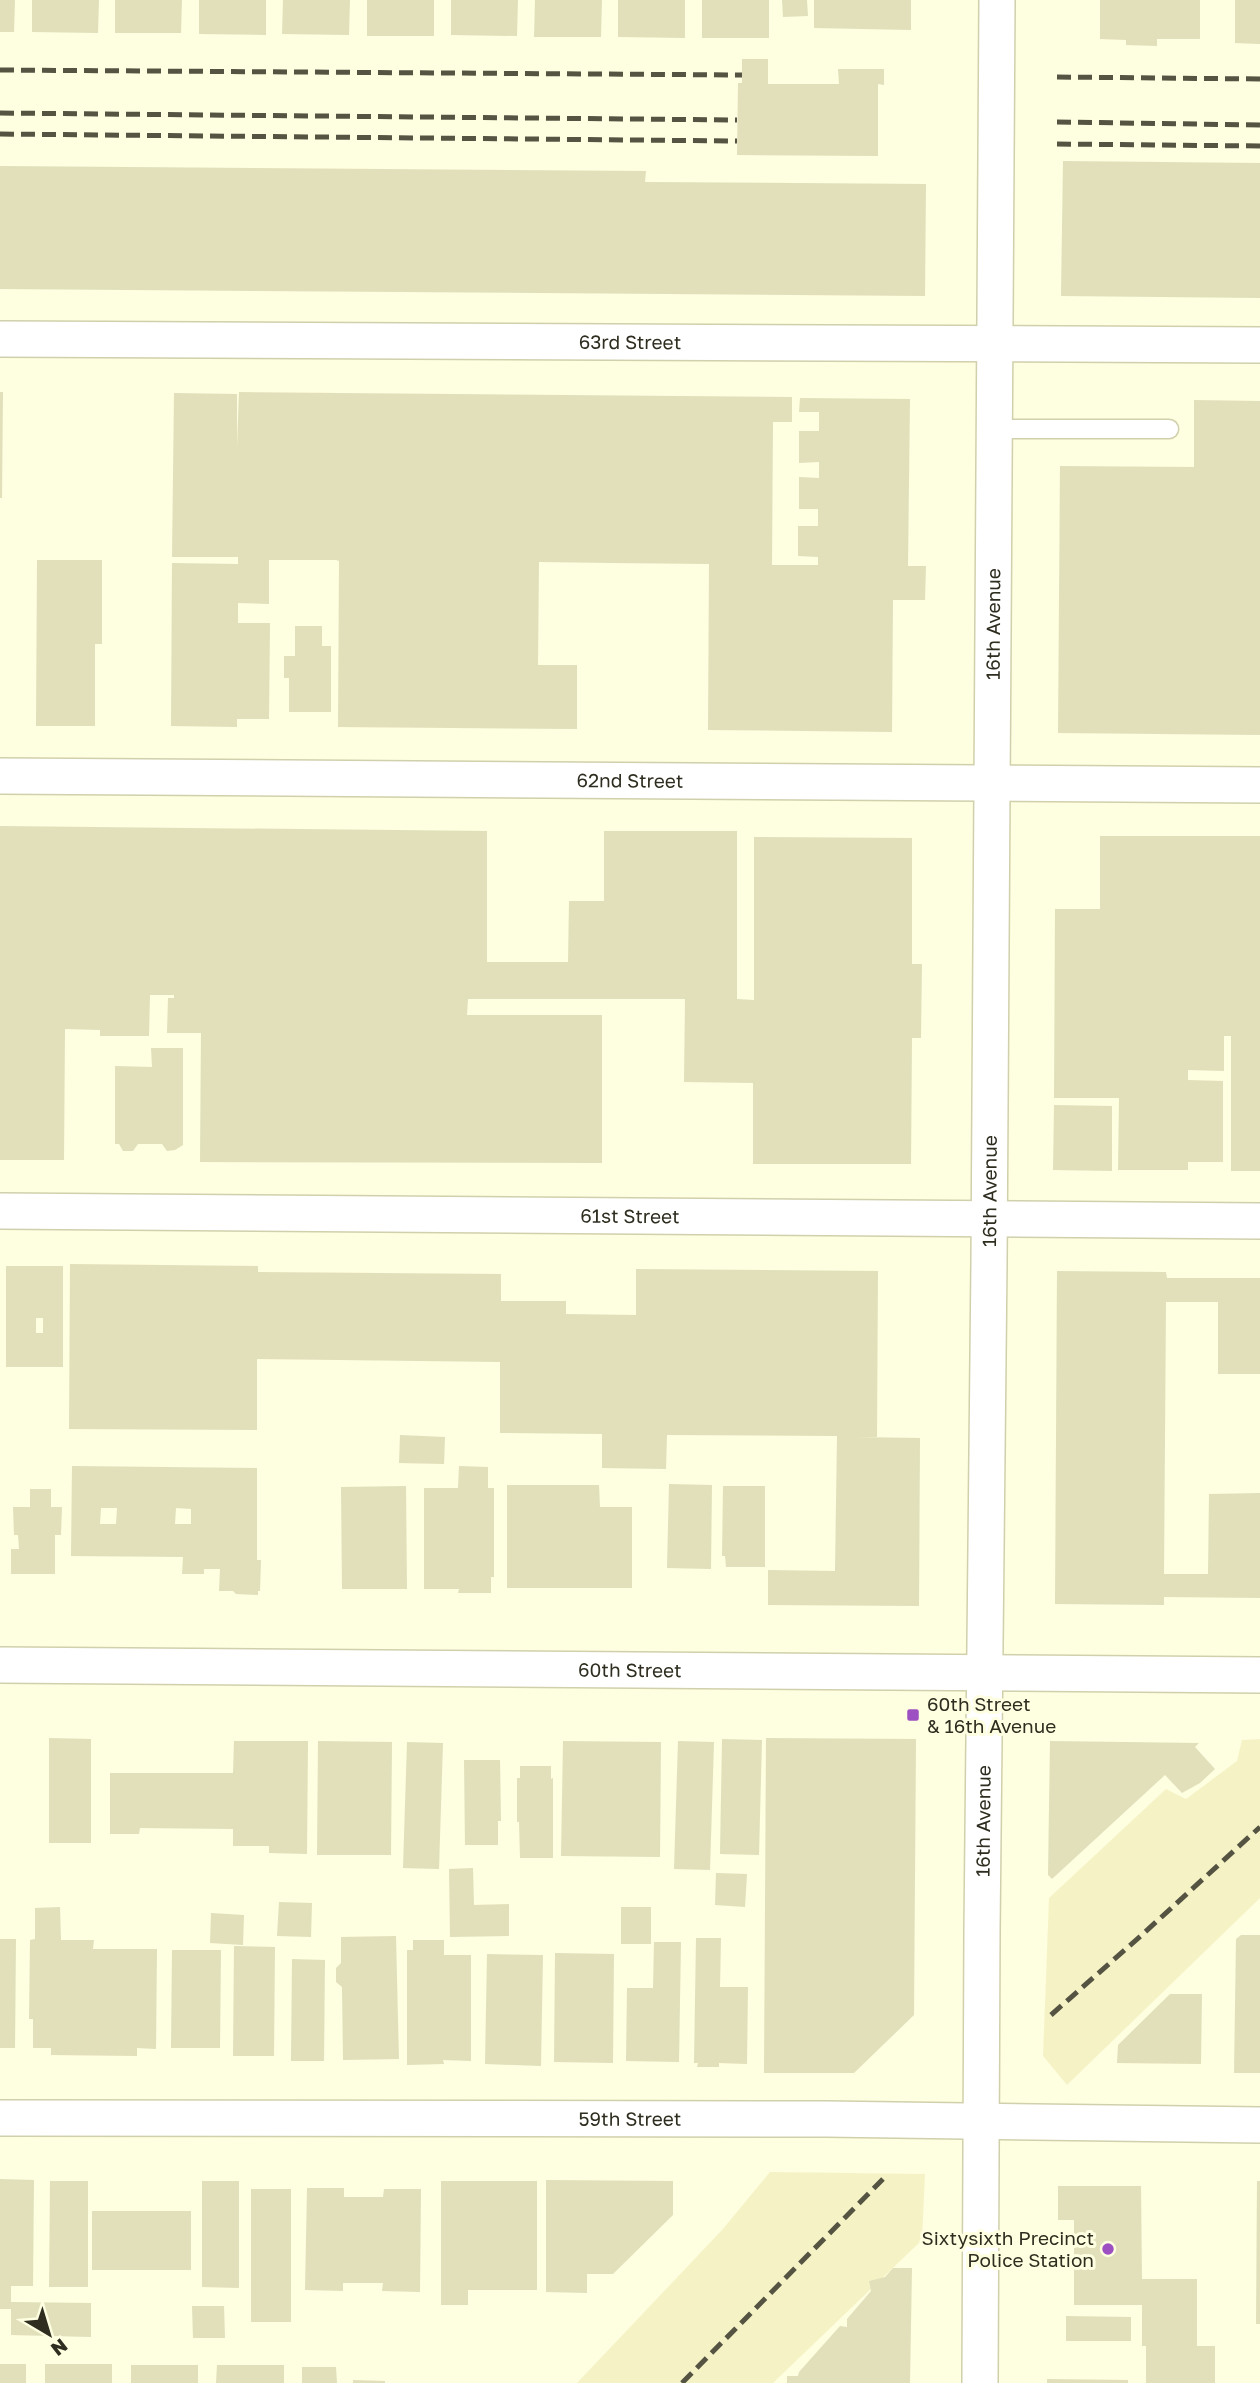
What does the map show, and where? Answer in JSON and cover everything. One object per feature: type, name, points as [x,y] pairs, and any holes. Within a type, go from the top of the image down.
[{"type":"street","name":"16th Avenue","points":[[980,2383],[997,0]]},
{"type":"street","name":"63rd Street","points":[[0,339],[1260,345]]},
{"type":"street","name":"62nd Street","points":[[0,776],[1260,785]]},
{"type":"street","name":"61st Street","points":[[0,1211],[1260,1221]]},
{"type":"street","name":"60th Street","points":[[0,1665],[1260,1675]]},
{"type":"street","name":"59th Street","points":[[0,2118],[826,2119],[1260,2125]]},
{"type":"lane","points":[[995,429],[1169,429]]},
{"type":"shaded area","points":[[1260,1739],[1260,1898],[1067,2085],[1043,2056],[1049,1898],[1166,1789],[1186,1799],[1237,1761],[1242,1740]]},
{"type":"shaded area","points":[[770,2172],[925,2174],[922,2240],[773,2383],[577,2383],[722,2230]]},
{"type":"building","points":[[0,0],[15,0],[14,32],[0,32]]},
{"type":"building","points":[[32,0],[99,0],[98,33],[32,32]]},
{"type":"building","points":[[115,0],[182,0],[181,33],[115,33]]},
{"type":"building","points":[[199,0],[266,0],[266,35],[199,34]]},
{"type":"building","points":[[283,0],[350,0],[349,35],[282,34]]},
{"type":"building","points":[[367,0],[434,0],[434,36],[367,36]]},
{"type":"building","points":[[451,0],[518,0],[517,36],[451,35]]},
{"type":"building","points":[[535,0],[602,0],[601,37],[534,37]]},
{"type":"building","points":[[618,0],[685,0],[685,38],[618,37]]},
{"type":"building","points":[[702,0],[769,0],[769,38],[702,38]]},
{"type":"building","points":[[782,0],[807,0],[808,16],[783,17]]},
{"type":"building","points":[[814,0],[911,0],[911,30],[814,28]]},
{"type":"building","points":[[1100,0],[1200,0],[1200,39],[1157,39],[1157,46],[1126,45],[1126,40],[1100,39]]},
{"type":"building","points":[[1235,0],[1260,0],[1260,44],[1235,43]]},
{"type":"building","points":[[742,59],[768,59],[768,84],[839,84],[838,69],[884,69],[884,85],[878,84],[878,156],[737,155],[738,83],[742,83]]},
{"type":"building","points":[[1063,161],[1260,163],[1260,298],[1061,296]]},
{"type":"building","points":[[0,166],[646,171],[645,182],[926,184],[925,296],[0,289]]},
{"type":"building","points":[[0,392],[3,392],[2,498],[0,498]]},
{"type":"building","points":[[239,392],[792,397],[792,422],[773,422],[772,565],[818,565],[818,557],[798,556],[798,526],[818,526],[818,509],[799,509],[799,477],[819,478],[819,462],[799,463],[799,431],[819,431],[819,412],[799,412],[800,398],[910,399],[908,566],[926,566],[925,600],[893,600],[892,732],[708,730],[709,564],[539,562],[538,665],[577,665],[577,729],[338,727],[339,561],[336,560],[269,560],[269,604],[238,603],[238,623],[270,623],[269,719],[237,719],[237,727],[171,726],[172,563],[238,564],[238,557],[172,557],[174,393],[237,394],[237,447]]},
{"type":"building","points":[[1194,400],[1260,401],[1260,735],[1058,733],[1060,466],[1194,467]]},
{"type":"building","points":[[37,560],[102,560],[102,644],[95,644],[95,726],[36,726]]},
{"type":"building","points":[[295,626],[322,626],[322,646],[331,646],[331,712],[289,712],[289,678],[284,678],[284,656],[295,656]]},
{"type":"building","points":[[0,826],[487,831],[487,962],[568,962],[569,901],[604,901],[604,831],[737,831],[737,999],[754,1000],[754,837],[912,838],[912,964],[922,964],[921,1038],[912,1038],[911,1164],[753,1164],[753,1083],[684,1082],[685,999],[468,999],[467,1015],[602,1015],[602,1163],[200,1162],[201,1033],[167,1033],[168,998],[174,998],[174,995],[150,995],[149,1036],[100,1036],[100,1030],[65,1029],[64,1160],[0,1160]]},
{"type":"building","points":[[1100,836],[1260,836],[1260,1171],[1231,1171],[1231,1036],[1224,1036],[1224,1071],[1188,1070],[1188,1080],[1223,1081],[1223,1162],[1188,1162],[1188,1170],[1118,1170],[1119,1098],[1054,1098],[1055,909],[1100,909]]},
{"type":"building","points":[[151,1048],[183,1048],[183,1145],[167,1151],[162,1144],[138,1144],[133,1151],[123,1151],[119,1144],[115,1144],[115,1066],[152,1067]]},
{"type":"building","points":[[1054,1105],[1112,1106],[1112,1171],[1053,1170]]},
{"type":"building","points":[[70,1264],[258,1266],[258,1272],[501,1274],[501,1301],[566,1301],[566,1314],[636,1315],[636,1269],[878,1271],[877,1437],[856,1437],[920,1438],[919,1606],[768,1605],[768,1570],[835,1571],[837,1436],[667,1435],[666,1469],[602,1468],[602,1434],[500,1433],[500,1362],[257,1359],[257,1430],[69,1429]]},
{"type":"building","points":[[6,1266],[63,1266],[63,1367],[6,1367]],"holes":[[[36,1318],[43,1318],[43,1333],[36,1333]]]},
{"type":"building","points":[[1057,1271],[1166,1272],[1167,1278],[1260,1278],[1260,1374],[1218,1374],[1218,1302],[1166,1302],[1164,1574],[1208,1574],[1209,1494],[1260,1493],[1260,1598],[1164,1597],[1164,1605],[1055,1604]]},
{"type":"building","points":[[400,1435],[445,1437],[444,1464],[399,1463]]},
{"type":"building","points":[[72,1466],[257,1468],[257,1560],[261,1560],[258,1595],[219,1591],[220,1569],[204,1569],[204,1574],[182,1574],[183,1557],[71,1556]],"holes":[[[101,1508],[117,1508],[116,1524],[100,1524]],[[176,1508],[191,1509],[191,1524],[175,1524]]]},
{"type":"building","points":[[459,1466],[488,1467],[488,1488],[494,1488],[494,1577],[491,1577],[491,1593],[424,1589],[424,1488],[458,1488]]},
{"type":"building","points":[[669,1484],[712,1485],[711,1569],[667,1568]]},
{"type":"building","points":[[507,1485],[599,1485],[600,1507],[632,1507],[632,1588],[507,1588]]},
{"type":"building","points":[[406,1486],[407,1589],[342,1589],[341,1487]]},
{"type":"building","points":[[723,1486],[765,1486],[765,1567],[726,1567],[725,1556],[722,1556]]},
{"type":"building","points":[[30,1489],[51,1489],[51,1507],[62,1507],[61,1535],[55,1535],[55,1574],[11,1574],[11,1549],[19,1549],[18,1535],[14,1535],[13,1507],[30,1507]]},
{"type":"building","points":[[49,1738],[91,1739],[91,1843],[49,1843]]},
{"type":"building","points":[[766,1738],[916,1739],[914,2015],[854,2073],[764,2073]]},
{"type":"building","points":[[722,1739],[762,1740],[759,1855],[720,1854]]},
{"type":"building","points":[[234,1741],[308,1741],[307,1854],[269,1853],[269,1846],[233,1846],[233,1829],[140,1828],[139,1834],[110,1834],[110,1773],[233,1773]]},
{"type":"building","points":[[318,1741],[392,1742],[391,1855],[317,1855]]},
{"type":"building","points":[[563,1741],[661,1742],[660,1857],[561,1856]]},
{"type":"building","points":[[678,1741],[714,1742],[710,1870],[674,1869]]},
{"type":"building","points":[[1050,1741],[1199,1743],[1195,1747],[1215,1769],[1200,1783],[1182,1793],[1165,1775],[1052,1879],[1048,1875]]},
{"type":"building","points":[[407,1742],[443,1743],[439,1869],[403,1868]]},
{"type":"building","points":[[464,1760],[500,1760],[501,1821],[498,1821],[498,1845],[465,1845]]},
{"type":"building","points":[[520,1766],[551,1766],[553,1858],[520,1858],[517,1778],[520,1778]]},
{"type":"building","points":[[473,1868],[474,1905],[509,1904],[509,1936],[450,1937],[449,1869]]},
{"type":"building","points":[[716,1873],[747,1874],[745,1907],[715,1905]]},
{"type":"building","points":[[279,1902],[312,1903],[311,1937],[277,1936]]},
{"type":"building","points":[[60,1907],[61,1940],[94,1940],[93,1949],[157,1949],[156,2049],[137,2048],[137,2056],[51,2055],[51,2048],[33,2048],[33,2019],[29,2019],[30,1940],[35,1939],[35,1908]]},
{"type":"building","points":[[621,1907],[651,1907],[651,1944],[621,1944]]},
{"type":"building","points":[[211,1913],[244,1915],[243,1945],[210,1943]]},
{"type":"building","points":[[1241,1935],[1260,1935],[1260,2073],[1234,2073],[1236,1939]]},
{"type":"building","points":[[396,1936],[399,2059],[343,2060],[342,1987],[336,1982],[336,1968],[341,1963],[341,1937]]},
{"type":"building","points":[[696,1938],[721,1938],[720,1987],[748,1987],[747,2064],[719,2063],[719,2067],[697,2067],[698,2063],[694,2063]]},
{"type":"building","points":[[0,1939],[16,1939],[15,2048],[0,2048]]},
{"type":"building","points":[[413,1940],[444,1940],[444,1955],[471,1955],[471,2061],[443,2060],[444,2064],[407,2065],[407,1950],[413,1950]]},
{"type":"building","points":[[654,1942],[681,1942],[679,2062],[626,2061],[627,1988],[653,1988]]},
{"type":"building","points":[[234,1946],[275,1947],[274,2056],[233,2056]]},
{"type":"building","points":[[172,1950],[221,1950],[220,2048],[171,2048]]},
{"type":"building","points":[[555,1953],[614,1954],[613,2063],[554,2062]]},
{"type":"building","points":[[487,1954],[543,1955],[541,2066],[485,2064]]},
{"type":"building","points":[[292,1959],[325,1960],[324,2061],[291,2061]]},
{"type":"building","points":[[1170,1994],[1202,1994],[1201,2064],[1117,2063],[1118,2045]]},
{"type":"building","points":[[0,2179],[34,2180],[33,2286],[11,2286],[11,2302],[91,2303],[91,2337],[11,2335],[11,2309],[0,2309]]},
{"type":"building","points":[[546,2180],[673,2181],[673,2215],[613,2274],[587,2274],[587,2293],[546,2292]]},
{"type":"building","points":[[50,2181],[88,2181],[88,2287],[49,2287]]},
{"type":"building","points":[[202,2181],[239,2181],[239,2288],[202,2287]]},
{"type":"building","points":[[441,2181],[537,2181],[537,2290],[468,2290],[468,2305],[441,2305]]},
{"type":"building","points":[[1257,2181],[1260,2181],[1260,2324],[1256,2324]]},
{"type":"building","name":"Sixtysixth Precinct Police Station","points":[[1058,2186],[1141,2186],[1142,2279],[1197,2279],[1197,2346],[1215,2346],[1215,2383],[1146,2383],[1142,2305],[1074,2305],[1074,2220],[1058,2220]]},
{"type":"building","points":[[307,2188],[344,2188],[344,2197],[383,2197],[384,2189],[421,2189],[420,2292],[382,2291],[383,2283],[343,2283],[343,2291],[305,2290]]},
{"type":"building","points":[[251,2189],[291,2189],[291,2322],[251,2322]]},
{"type":"building","points":[[92,2211],[191,2211],[191,2270],[92,2270]]},
{"type":"building","points":[[893,2268],[912,2268],[910,2383],[787,2383],[787,2376],[798,2376],[840,2326],[847,2327],[847,2319],[871,2291],[869,2281],[885,2277]]},
{"type":"building","points":[[192,2306],[224,2306],[225,2338],[193,2338]]},
{"type":"building","points":[[1066,2316],[1131,2317],[1131,2341],[1066,2341]]},
{"type":"building","points":[[0,2364],[26,2364],[26,2383],[0,2383]]},
{"type":"building","points":[[45,2364],[112,2364],[112,2383],[45,2383]]},
{"type":"building","points":[[131,2365],[198,2365],[198,2383],[131,2383]]},
{"type":"building","points":[[217,2365],[284,2365],[284,2383],[216,2383]]},
{"type":"building","points":[[302,2367],[336,2367],[337,2383],[302,2383]]},
{"type":"building","points":[[1047,2379],[1128,2380],[1128,2383],[1047,2383]]},
{"type":"building","points":[[353,2380],[385,2381],[385,2383],[353,2383]]},
{"type":"railway","points":[[0,70],[742,75]]},
{"type":"railway","points":[[1057,77],[1260,79]]},
{"type":"railway","points":[[0,113],[737,120]]},
{"type":"railway","points":[[1057,122],[1260,125]]},
{"type":"railway","points":[[0,134],[737,141]]},
{"type":"railway","points":[[1057,144],[1260,146]]},
{"type":"railway","points":[[1051,2015],[1260,1827]]},
{"type":"railway","points":[[682,2383],[883,2179]]},
{"type":"place","name":"60th Street & 16th Avenue","points":[[913,1715]]},
{"type":"place","name":"Sixtysixth Precinct Police Station","points":[[1108,2249]]}]
